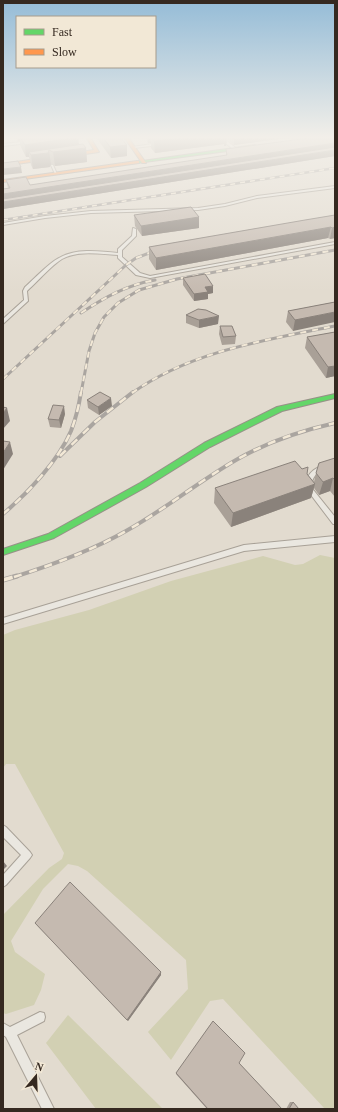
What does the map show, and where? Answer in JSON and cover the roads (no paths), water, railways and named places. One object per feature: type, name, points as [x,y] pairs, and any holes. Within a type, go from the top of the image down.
[{"type":"street","points":[[3,552],[51,536],[143,485],[207,445],[280,409],[335,396]]},
{"type":"lane","points":[[3,224],[45,217],[91,212],[198,209],[225,205],[257,197],[320,189]]},
{"type":"lane","points":[[119,254],[120,250],[134,238],[134,229]]},
{"type":"lane","points":[[119,254],[124,262],[138,274],[150,277],[335,243]]},
{"type":"lane","points":[[3,322],[26,300],[25,291],[27,288],[64,256],[82,253],[119,254]]},
{"type":"lane","points":[[335,464],[316,470],[308,478],[308,487],[335,522]]},
{"type":"lane","points":[[3,621],[244,548],[335,540]]},
{"type":"lane","points":[[3,830],[27,855],[3,882]]},
{"type":"lane","points":[[40,1017],[7,1031],[48,1109]]},
{"type":"railway","points":[[3,220],[202,189]]},
{"type":"railway","points":[[3,379],[126,265],[136,258],[160,249]]},
{"type":"railway","points":[[81,393],[89,351],[95,333],[104,317],[118,303],[139,290],[177,279],[335,250]]},
{"type":"railway","points":[[81,313],[116,292],[155,280]]},
{"type":"railway","points":[[132,393],[155,379],[204,357],[256,342],[335,326]]},
{"type":"railway","points":[[3,514],[42,476],[58,454],[71,431],[81,392]]},
{"type":"railway","points":[[60,456],[95,422],[133,392]]},
{"type":"railway","points":[[14,577],[71,557],[113,538],[140,523],[236,460],[272,442],[296,433],[335,423]]},
{"type":"railway","points":[[3,580],[17,576]]}]
